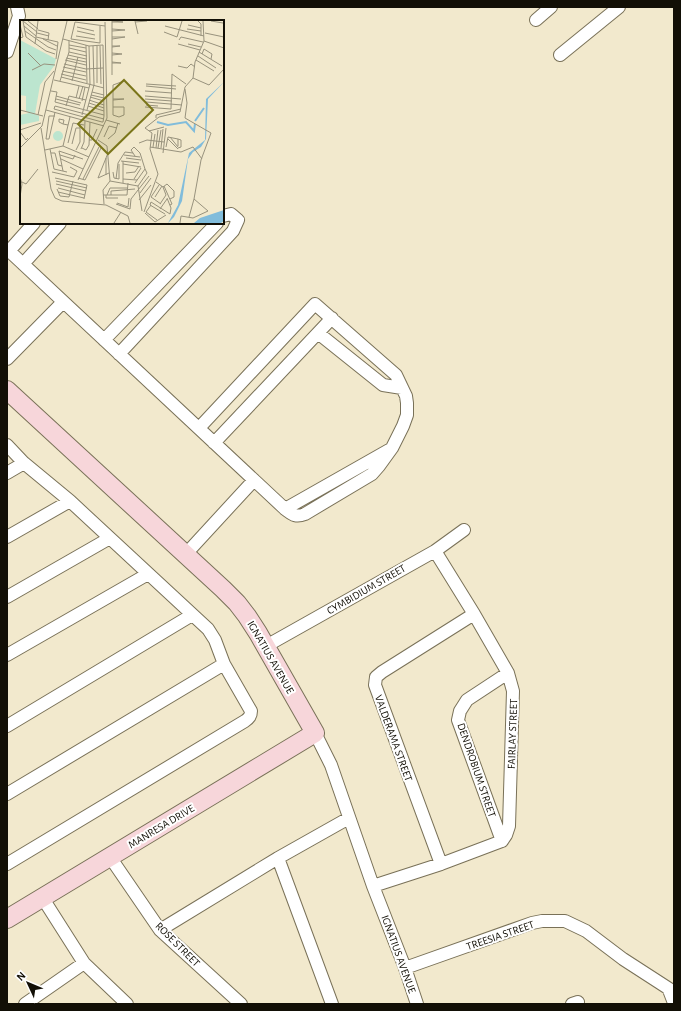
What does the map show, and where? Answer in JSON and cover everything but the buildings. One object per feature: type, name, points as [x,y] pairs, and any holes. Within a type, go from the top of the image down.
[{"type":"street","points":[[536,20],[551,7]]},
{"type":"street","points":[[560,55],[618,7]]},
{"type":"street","points":[[7,52],[20,15]]},
{"type":"street","points":[[119,354],[233,231],[238,220],[231,214],[224,216]]},
{"type":"street","points":[[33,224],[8,250],[254,480],[295,515],[300,516],[304,514],[372,474],[392,448],[403,426],[407,415],[407,403],[406,396],[396,375],[315,304],[199,428]]},
{"type":"street","points":[[23,264],[59,224]]},
{"type":"street","points":[[104,340],[216,224]]},
{"type":"street","points":[[7,359],[63,302]]},
{"type":"street","points":[[214,443],[332,318]]},
{"type":"street","points":[[318,333],[383,385],[402,388]]},
{"type":"street","name":"IGNATIUS AVENUE","points":[[7,390],[223,589],[247,616],[266,646],[315,733],[330,765],[417,1004]]},
{"type":"street","points":[[7,445],[24,463],[70,501],[208,630],[215,640],[224,664],[251,710],[251,715],[249,718],[7,864]]},
{"type":"street","points":[[7,473],[24,463]]},
{"type":"street","points":[[185,554],[254,480]]},
{"type":"street","points":[[7,537],[70,501]]},
{"type":"street","name":"CYMBIDIUM STREET","points":[[266,646],[434,551],[464,530]]},
{"type":"street","points":[[7,597],[110,538]]},
{"type":"street","name":"FAIRLAY STREET","points":[[434,551],[474,614],[508,673],[513,691],[509,826],[506,836],[502,841]]},
{"type":"street","points":[[7,655],[148,574]]},
{"type":"street","points":[[7,726],[192,614]]},
{"type":"street","name":"VALDERAMA STREET","points":[[441,864],[375,684],[376,678],[382,672],[474,614]]},
{"type":"street","points":[[7,794],[224,664]]},
{"type":"street","name":"DENDROBIUM STREET","points":[[502,841],[458,720],[460,711],[467,700],[508,673]]},
{"type":"street","name":"MANRESA DRIVE","points":[[7,918],[315,733]]},
{"type":"street","points":[[160,930],[278,858],[349,818]]},
{"type":"street","points":[[373,886],[441,864],[502,841]]},
{"type":"street","name":"ROSE STREET","points":[[110,857],[160,930],[241,1004]]},
{"type":"street","points":[[278,858],[332,1004]]},
{"type":"street","points":[[42,897],[84,963],[127,1004]]},
{"type":"street","name":"TREESIA STREET","points":[[405,968],[532,923],[542,921],[565,921],[586,931],[623,959],[672,991]]},
{"type":"street","points":[[27,1004],[84,963]]},
{"type":"street","points":[[672,991],[674,1004]]}]
